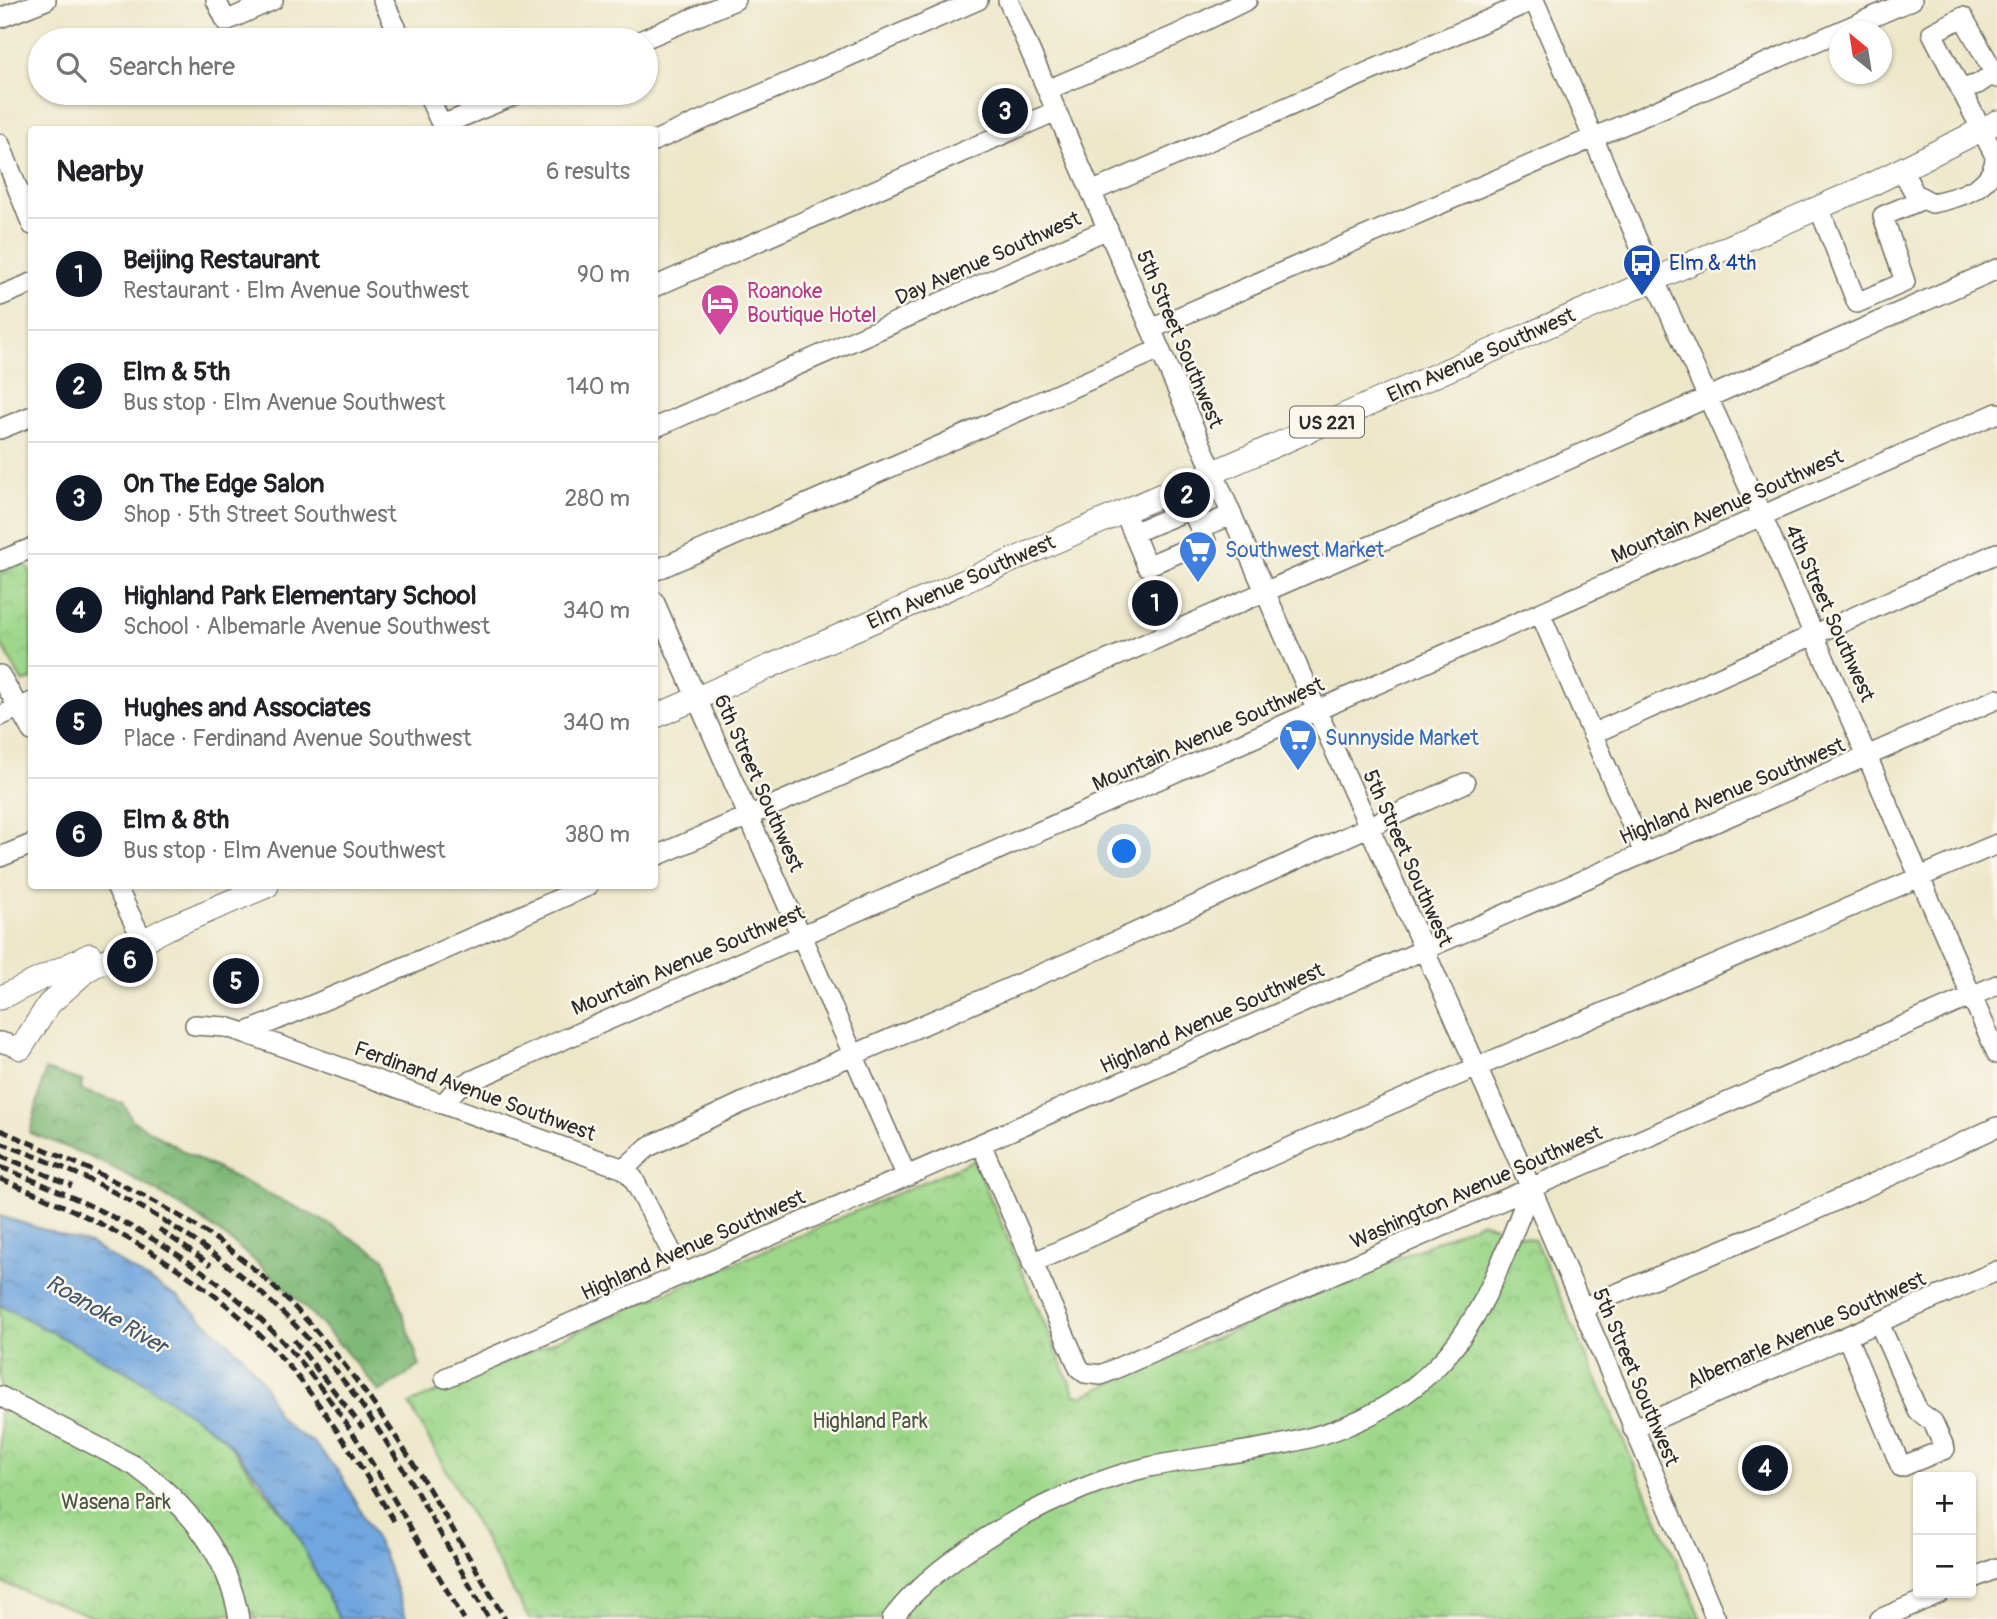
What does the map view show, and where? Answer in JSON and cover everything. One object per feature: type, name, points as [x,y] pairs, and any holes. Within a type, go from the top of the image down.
[{"type":"main road","name":"Elm Avenue Southwest","points":[[658,715],[1819,208],[1989,126]]},
{"type":"main road","points":[[0,998],[141,936],[168,928],[260,889]]},
{"type":"main road","points":[[11,1045],[69,984],[141,936]]},
{"type":"street","points":[[0,18],[46,0]]},
{"type":"street","points":[[216,0],[226,21],[273,0]]},
{"type":"street","points":[[383,0],[396,28]]},
{"type":"street","points":[[658,33],[735,0]]},
{"type":"street","points":[[658,139],[978,0]]},
{"type":"street","name":"5th Street Southwest","points":[[1008,0],[1317,711],[1531,1188],[1716,1619]]},
{"type":"street","points":[[1047,90],[1176,35],[1247,0]]},
{"type":"street","name":"4th Street Southwest","points":[[1534,0],[1654,279],[1762,516],[1997,1054]]},
{"type":"street","name":"Day Avenue Southwest","points":[[1091,192],[1534,0]]},
{"type":"street","points":[[1151,329],[1596,139],[1912,0]]},
{"type":"street","points":[[1902,170],[1921,200],[1932,204],[1950,200],[1988,179],[1995,166],[1989,126],[1961,89],[1932,33],[1963,17],[1995,76],[1961,89]]},
{"type":"street","points":[[433,105],[443,126]]},
{"type":"street","points":[[445,126],[493,105]]},
{"type":"street","points":[[658,285],[1056,111]]},
{"type":"street","points":[[0,144],[28,215]]},
{"type":"street","points":[[1819,208],[1857,303],[1905,282],[1883,216],[1921,200]]},
{"type":"street","name":"Day Avenue Southwest","points":[[658,426],[1108,229]]},
{"type":"street","points":[[658,855],[1513,484],[1997,269]]},
{"type":"street","points":[[0,296],[28,285]]},
{"type":"street","points":[[658,569],[1160,349]]},
{"type":"street","name":"Mountain Avenue Southwest","points":[[443,1104],[458,1087],[1997,413]]},
{"type":"street","points":[[0,429],[28,418]]},
{"type":"street","points":[[1124,511],[1133,533],[1147,566],[1206,541],[1191,509],[1133,533]]},
{"type":"street","points":[[1200,528],[1231,515]]},
{"type":"street","points":[[0,561],[28,550]]},
{"type":"street","points":[[1592,734],[1997,553]]},
{"type":"street","name":"6th Street Southwest","points":[[658,610],[907,1177]]},
{"type":"street","points":[[1540,613],[1644,853]]},
{"type":"street","points":[[0,675],[25,705],[0,716]]},
{"type":"street","name":"Highland Avenue Southwest","points":[[445,1378],[1997,699]]},
{"type":"street","points":[[683,1274],[633,1178],[624,1169],[648,1147],[1088,954],[1465,783]]},
{"type":"street","points":[[981,1144],[1032,1264],[1300,1143],[1997,844]]},
{"type":"street","points":[[0,857],[28,846]]},
{"type":"street","points":[[118,889],[141,936]]},
{"type":"street","points":[[245,1033],[428,957],[581,889]]},
{"type":"street","name":"Washington Avenue Southwest","points":[[1032,1264],[1079,1368],[1085,1373],[1101,1375],[1997,985]]},
{"type":"street","name":"Ferdinand Avenue Southwest","points":[[195,1025],[226,1027],[245,1033],[624,1169]]},
{"type":"street","points":[[1582,1308],[1780,1226],[1997,1127]]},
{"type":"street","points":[[892,1619],[922,1585],[987,1538],[1081,1488],[1150,1467],[1292,1444],[1325,1436],[1386,1407],[1414,1387],[1460,1339],[1479,1311],[1531,1188]]},
{"type":"street","name":"Albemarle Avenue Southwest","points":[[1633,1429],[1997,1271]]},
{"type":"street","points":[[1847,1337],[1901,1467],[1945,1449],[1933,1422],[1918,1411],[1879,1323]]},
{"type":"street","points":[[0,1396],[123,1460],[154,1480],[179,1504],[220,1561],[239,1619]]},
{"type":"street","points":[[1976,1577],[1997,1568]]},
{"type":"street","points":[[1880,1619],[1928,1598]]},
{"type":"green space","points":[[25,562],[28,568],[28,681],[23,683],[0,641],[0,573]]},
{"type":"green space","points":[[45,1070],[82,1081],[81,1090],[124,1104],[132,1120],[190,1155],[320,1219],[384,1258],[420,1366],[379,1392],[304,1307],[224,1236],[134,1178],[84,1154],[30,1133]]},
{"type":"green space","name":"Highland Park","points":[[974,1160],[1075,1395],[1082,1396],[1481,1222],[1535,1240],[1702,1619],[529,1619],[409,1404]]},
{"type":"green space","name":"Wasena Park","points":[[0,1305],[135,1376],[223,1437],[293,1527],[339,1619],[254,1619],[253,1612],[165,1619],[99,1619],[0,1582]]},
{"type":"water","name":"Roanoke River","points":[[0,1216],[90,1244],[179,1298],[241,1354],[263,1382],[277,1415],[294,1431],[313,1442],[340,1473],[383,1553],[407,1619],[339,1619],[293,1527],[260,1479],[223,1437],[135,1376],[0,1305]]},
{"type":"railway","points":[[0,1130],[100,1174],[173,1212],[247,1263],[293,1306],[335,1353],[373,1403],[442,1510],[505,1619]]},
{"type":"railway","points":[[0,1143],[99,1184],[146,1210],[191,1238],[234,1270],[274,1305],[312,1343],[366,1412],[403,1469],[489,1619]]},
{"type":"railway","points":[[0,1155],[72,1186]]},
{"type":"railway","points":[[0,1167],[84,1203],[164,1246],[238,1299],[271,1330],[302,1364],[347,1425],[388,1488],[464,1619]]},
{"type":"railway","points":[[0,1179],[79,1213],[155,1254],[225,1304],[257,1333],[302,1382],[344,1440],[394,1521]]},
{"type":"railway","points":[[159,1229],[211,1265]]},
{"type":"railway","points":[[294,1340],[363,1428]]},
{"type":"place","name":"On The Edge Salon","points":[[1005,111]]},
{"type":"place","name":"Elm & 4th","points":[[1642,297]]},
{"type":"place","name":"Roanoke Boutique Hotel","points":[[720,337]]},
{"type":"place","name":"Elm & 5th","points":[[1187,495]]},
{"type":"place","name":"Southwest Market","points":[[1198,584]]},
{"type":"place","name":"Beijing Restaurant","points":[[1155,603]]},
{"type":"place","name":"Sunnyside Market","points":[[1298,772]]},
{"type":"place","name":"Elm & 8th","points":[[130,960]]},
{"type":"place","name":"Hughes and Associates","points":[[236,981]]},
{"type":"place","name":"Highland Park Elementary School","points":[[1765,1468]]}]
